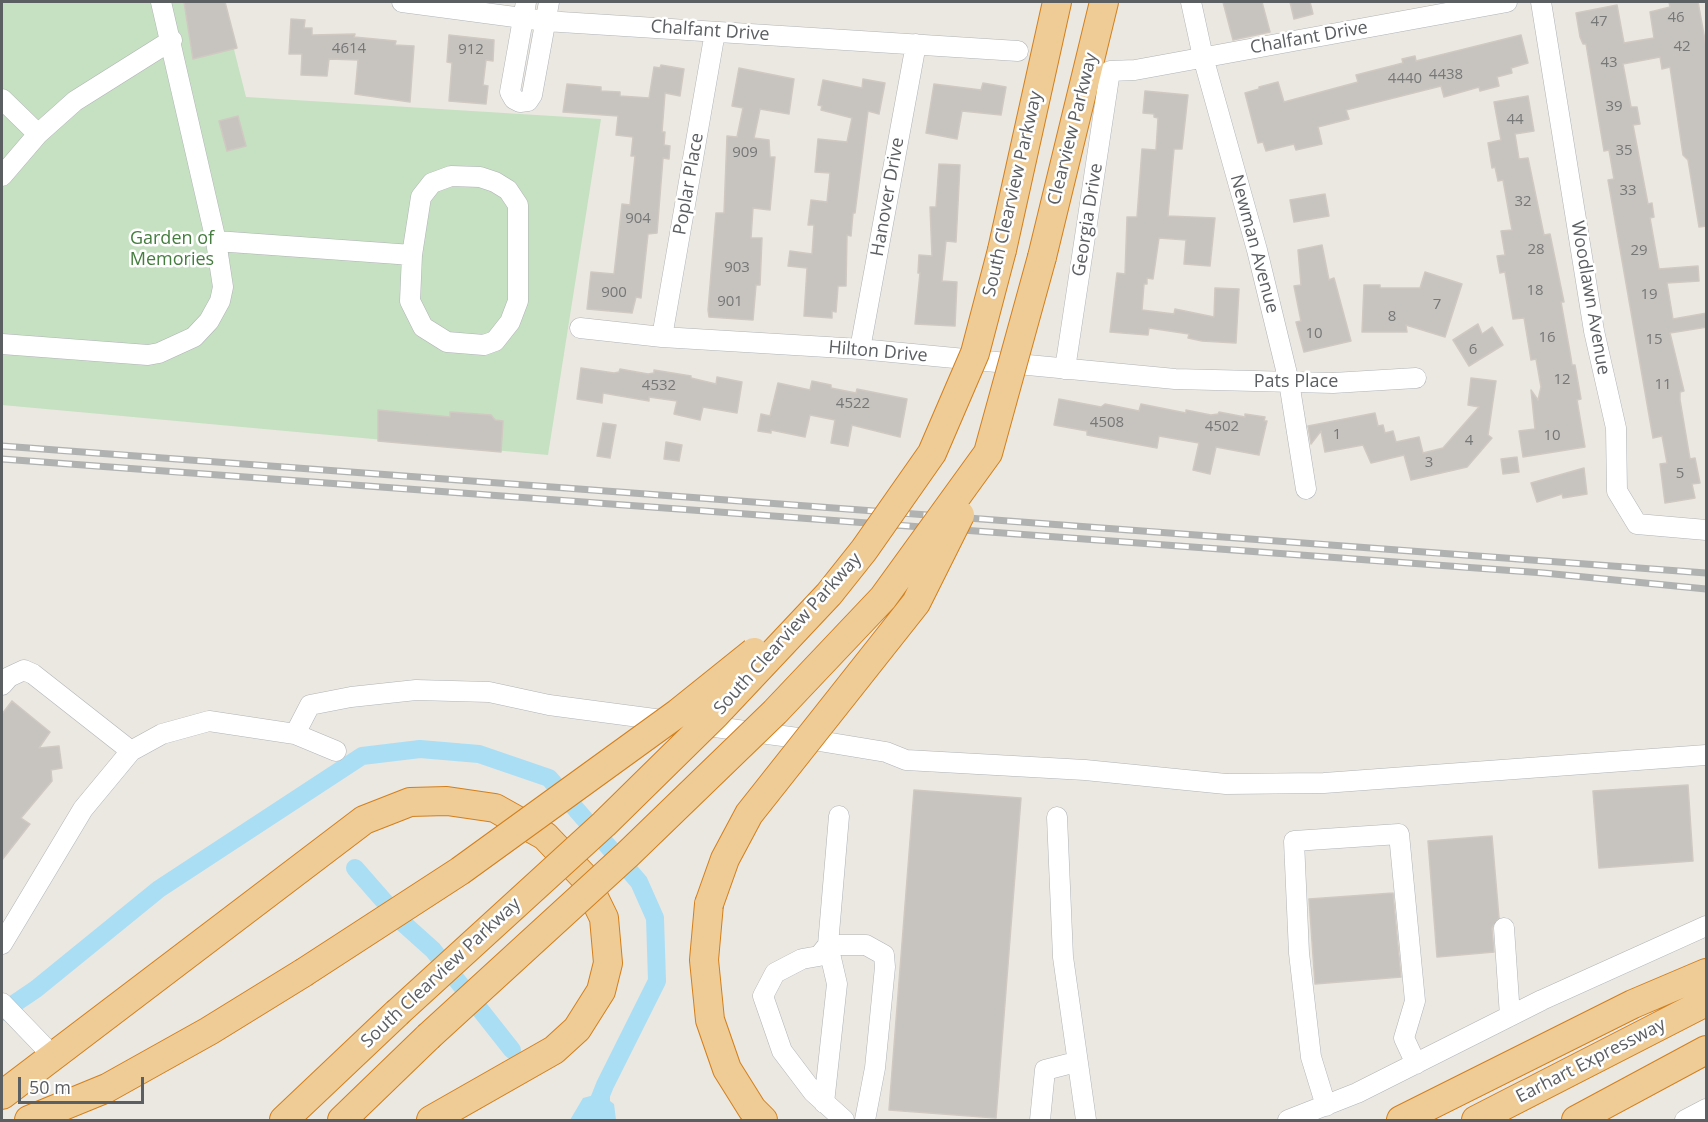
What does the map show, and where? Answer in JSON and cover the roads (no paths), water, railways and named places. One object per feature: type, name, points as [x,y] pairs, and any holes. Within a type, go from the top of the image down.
[{"type":"highway","name":"South Clearview Parkway","points":[[284,1120],[397,1013],[604,824],[716,714],[829,594],[864,550],[932,453],[975,353],[1002,250],[1057,2]]},
{"type":"highway","name":"Clearview Parkway","points":[[988,453],[1042,257],[1104,2]]},
{"type":"highway","points":[[763,1120],[752,1109],[727,1069],[710,1020],[704,960],[709,904],[724,859],[749,814],[916,603],[988,453]]},
{"type":"highway","points":[[342,1120],[428,1037],[627,855],[775,712],[883,598],[988,453]]},
{"type":"highway","points":[[29,1120],[107,1088],[209,1031],[460,871],[678,713],[829,594]]},
{"type":"highway","points":[[2,1095],[364,820],[410,802],[447,801],[495,808],[545,836],[584,877],[604,918],[608,963],[601,992],[577,1029],[554,1050],[431,1120]]},
{"type":"highway","points":[[1401,1120],[1633,1004],[1707,973]]},
{"type":"highway","name":"Earhart Expressway","points":[[1476,1120],[1707,1002]]},
{"type":"highway","points":[[1576,1120],[1707,1050]]},
{"type":"highway","points":[[72,1120],[107,1088]]},
{"type":"street","points":[[2,344],[148,355],[194,337],[209,321],[224,287],[172,40],[161,2]]},
{"type":"street","name":"Chalfant Drive","points":[[402,2],[525,10],[545,21],[1018,51]]},
{"type":"street","points":[[525,10],[510,92],[514,99],[520,102],[528,101],[532,95],[549,2]]},
{"type":"street","name":"Newman Avenue","points":[[1191,2],[1203,57],[1257,250],[1289,382],[1306,489]]},
{"type":"street","name":"Chalfant Drive","points":[[1110,71],[1135,69],[1507,2]]},
{"type":"street","name":"Woodlawn Avenue","points":[[1541,2],[1594,331],[1616,428],[1617,490],[1637,524],[1705,530]]},
{"type":"street","name":"Poplar Place","points":[[662,337],[715,32]]},
{"type":"street","points":[[2,176],[39,134],[75,101],[172,40]]},
{"type":"street","name":"Hanover Drive","points":[[860,349],[916,44]]},
{"type":"street","name":"Georgia Drive","points":[[1065,369],[1110,71]]},
{"type":"street","points":[[2,99],[39,134]]},
{"type":"street","points":[[451,176],[480,177],[508,189],[518,205],[518,302],[510,322],[495,341],[484,345],[447,342],[423,327],[410,301],[412,255],[421,197],[432,183],[451,176]]},
{"type":"street","points":[[216,241],[412,255]]},
{"type":"street","name":"Hilton Drive","points":[[580,328],[662,337],[860,349],[1175,379]]},
{"type":"street","name":"Pats Place","points":[[1175,379],[1289,382],[1416,378]]},
{"type":"street","points":[[2,685],[9,676],[24,670],[33,674],[131,751]]},
{"type":"street","points":[[295,734],[310,705],[351,697],[416,690],[489,692],[549,705],[813,740],[886,752],[906,760],[1085,770],[1226,784],[1324,783],[1707,755]]},
{"type":"street","points":[[2,944],[83,809],[131,751],[162,734],[209,720],[295,734],[336,751]]},
{"type":"street","points":[[824,1102],[837,984],[828,945],[840,816]]},
{"type":"street","points":[[1057,817],[1063,957],[1086,1120]]},
{"type":"street","points":[[1326,1106],[1311,1057],[1299,953],[1294,841],[1399,834],[1415,1001],[1404,1038],[1416,1064]]},
{"type":"street","points":[[1288,1120],[1326,1106],[1416,1064],[1510,1016],[1707,926]]},
{"type":"street","points":[[1504,928],[1510,1016]]},
{"type":"street","points":[[828,945],[819,956],[802,959],[776,973],[763,996],[782,1051],[824,1102],[844,1120]]},
{"type":"street","points":[[828,945],[866,945],[884,955],[885,968],[875,1068],[865,1120]]},
{"type":"street","points":[[2,1003],[53,1056]]},
{"type":"street","points":[[1041,1120],[1045,1070],[1076,1062]]},
{"type":"street","points":[[1685,1120],[1707,1109]]},
{"type":"water","points":[[601,1080],[610,1086],[610,1101],[614,1104],[616,1120],[570,1120],[583,1098],[594,1095]]},
{"type":"waterway","points":[[2,1012],[36,989],[159,889],[362,756],[420,749],[479,754],[549,778],[639,882],[655,918],[657,981],[605,1085],[591,1120]]},
{"type":"waterway","points":[[355,868],[404,924],[433,950],[512,1050]]},
{"type":"waterway","points":[[414,938],[418,936]]},
{"type":"waterway","points":[[420,944],[424,942]]},
{"type":"railway","points":[[2,446],[1706,573]]},
{"type":"railway","points":[[2,459],[1544,573],[1706,589]]},
{"type":"park label","name":"Garden of Memories","points":[[172,249]]}]
